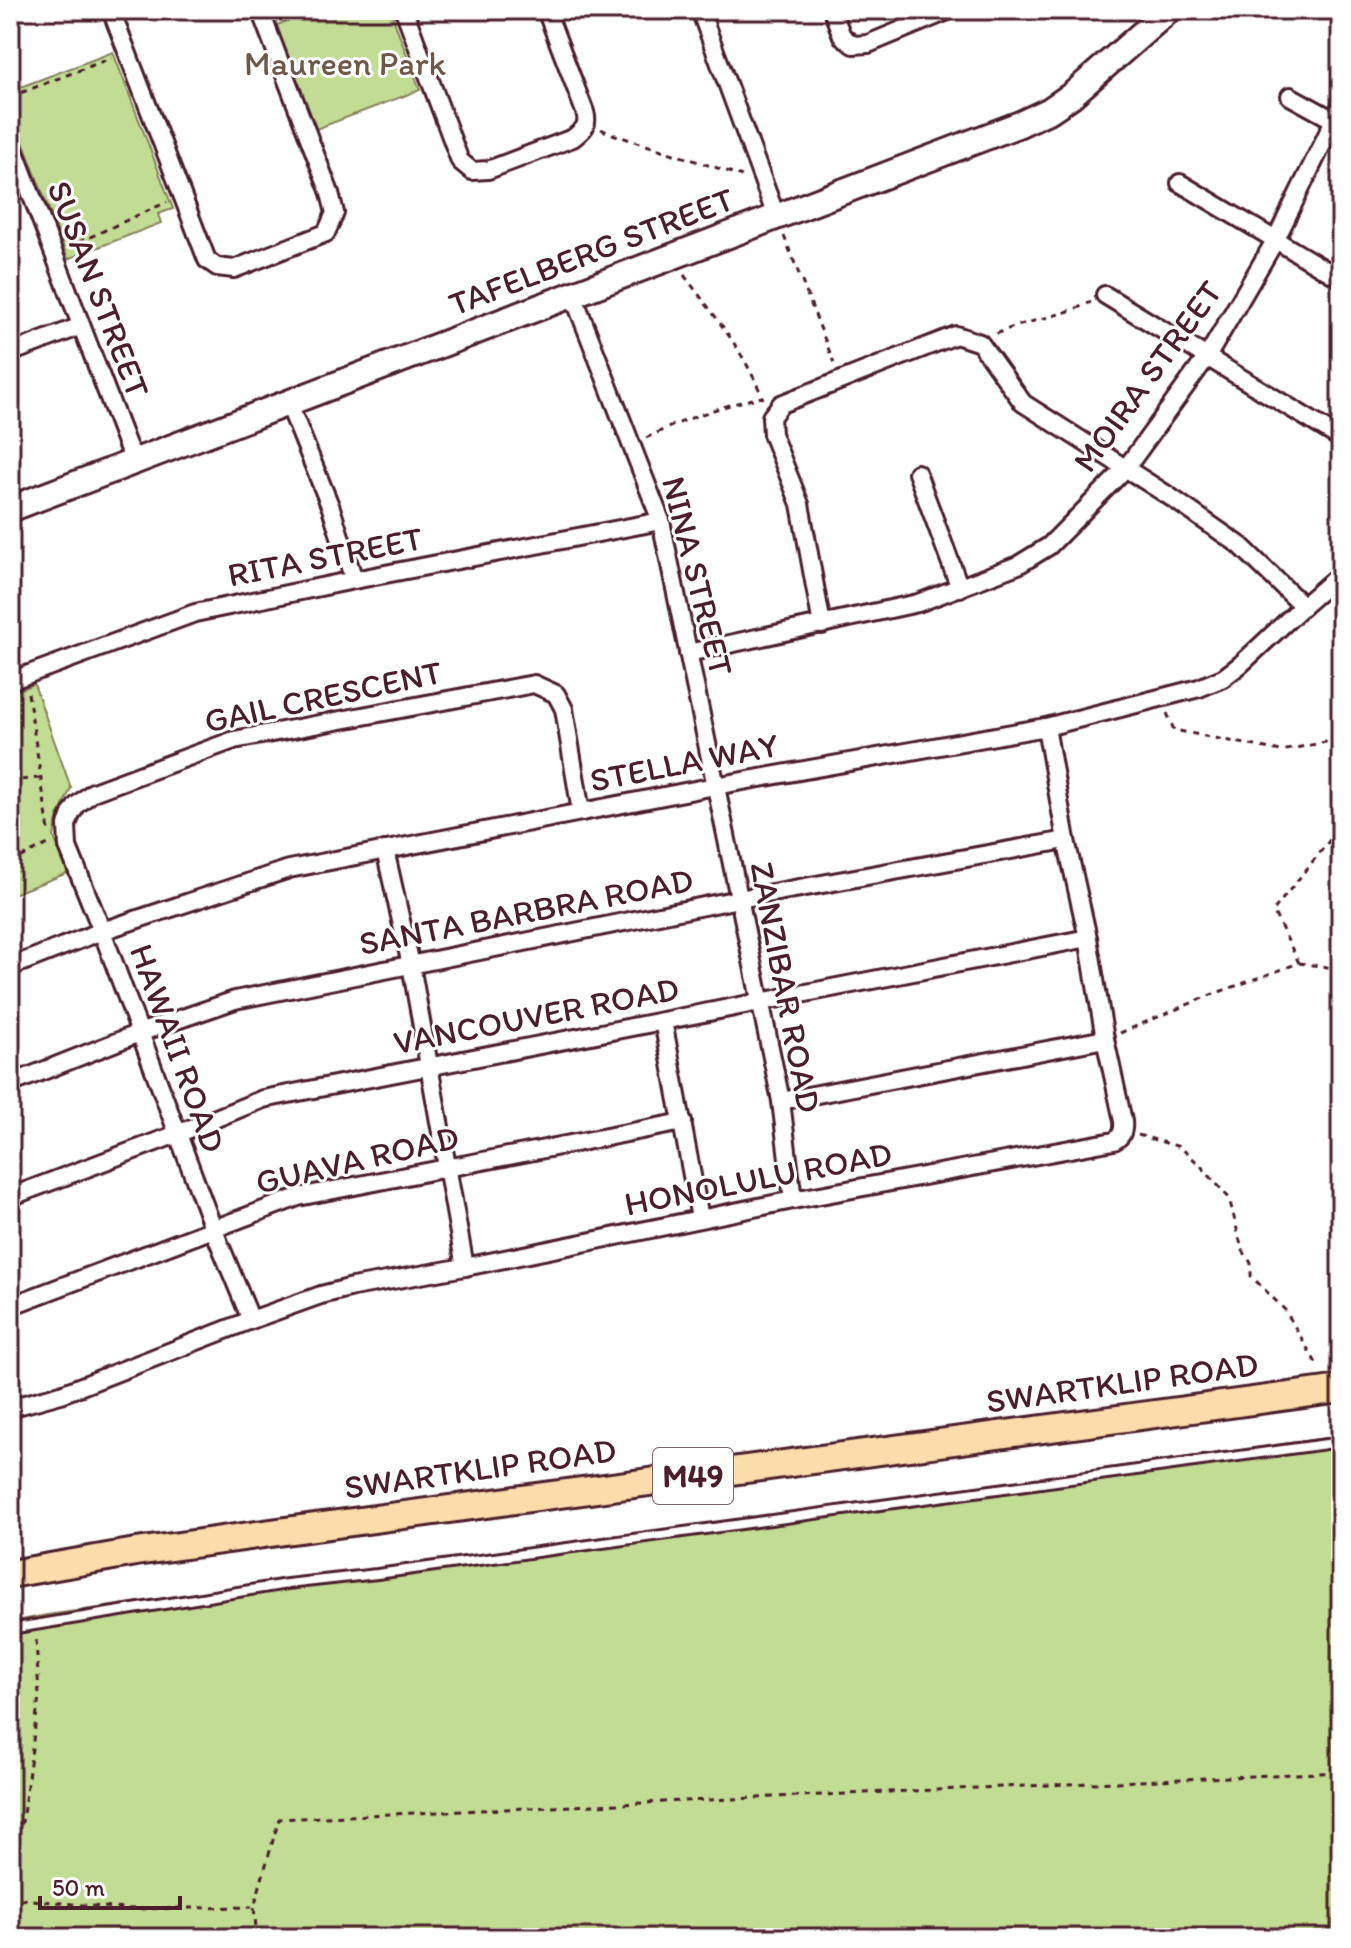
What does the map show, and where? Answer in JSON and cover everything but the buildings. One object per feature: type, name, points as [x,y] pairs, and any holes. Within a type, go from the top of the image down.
[{"type":"main road","name":"SWARTKLIP ROAD","points":[[10,1574],[285,1531],[1333,1390]]},
{"type":"street","points":[[111,10],[207,260],[217,267],[234,269],[326,233],[335,213],[260,10]]},
{"type":"street","points":[[404,10],[460,161],[472,171],[488,170],[573,138],[584,129],[587,120],[585,112],[546,10]]},
{"type":"street","points":[[700,10],[779,222]]},
{"type":"street","points":[[832,10],[842,36],[853,45],[868,44],[950,10]]},
{"type":"street","name":"TAFELBERG STREET","points":[[10,509],[573,295],[779,222],[1020,124],[1072,95],[1169,10]]},
{"type":"street","points":[[1290,96],[1339,117]]},
{"type":"street","name":"MOIRA STREET","points":[[688,653],[908,606],[1018,565],[1038,554],[1126,468],[1207,357],[1276,239],[1339,117]]},
{"type":"street","name":"SUSAN STREET","points":[[10,139],[135,460]]},
{"type":"street","points":[[1180,183],[1341,279]]},
{"type":"street","name":"NINA STREET","points":[[573,295],[661,521],[715,786]]},
{"type":"street","points":[[1105,295],[1340,438]]},
{"type":"street","points":[[10,353],[81,326]]},
{"type":"street","points":[[822,625],[800,504],[772,434],[771,417],[781,404],[956,335],[980,343],[1023,403],[1241,546],[1303,606]]},
{"type":"street","points":[[288,402],[331,508],[354,580]]},
{"type":"street","points":[[917,473],[960,588]]},
{"type":"street","name":"RITA STREET","points":[[18,682],[195,613],[661,521]]},
{"type":"street","name":"STELLA WAY","points":[[10,967],[102,931],[279,871],[715,786],[1046,727],[1199,688],[1223,678],[1240,665],[1341,573]]},
{"type":"street","name":"GAIL CRESCENT","points":[[102,931],[68,847],[67,825],[77,805],[93,792],[234,740],[534,684],[556,694],[564,709],[581,812]]},
{"type":"street","points":[[1046,727],[1123,1131]]},
{"type":"street","name":"ZANZIBAR ROAD","points":[[715,786],[781,1101],[793,1200]]},
{"type":"street","name":"SANTA BARBRA ROAD","points":[[10,1084],[139,1033],[235,1000],[739,899],[1066,840]]},
{"type":"street","points":[[385,850],[411,965],[465,1267]]},
{"type":"street","name":"HAWAII ROAD","points":[[102,931],[213,1228],[251,1320]]},
{"type":"street","name":"VANCOUVER ROAD","points":[[10,1197],[263,1099],[1088,938]]},
{"type":"street","points":[[663,1021],[700,1218]]},
{"type":"street","points":[[781,1101],[1105,1039]]},
{"type":"street","name":"GUAVA ROAD","points":[[10,1306],[298,1197],[683,1122]]},
{"type":"street","name":"HONOLULU ROAD","points":[[10,1408],[61,1394],[251,1320],[337,1291],[793,1200],[1114,1141],[1123,1131]]},
{"type":"lane","points":[[10,1629],[287,1584],[1341,1442]]},
{"type":"path","points":[[10,97],[126,52]]},
{"type":"path","points":[[594,125],[609,133],[746,178]]},
{"type":"path","points":[[63,250],[181,195]]},
{"type":"path","points":[[779,222],[841,381]]},
{"type":"path","points":[[682,267],[684,275],[738,347],[755,377],[771,417]]},
{"type":"path","points":[[980,343],[999,332],[1079,308],[1105,295]]},
{"type":"path","points":[[639,441],[692,418],[762,397]]},
{"type":"path","points":[[18,682],[40,778],[50,843]]},
{"type":"path","points":[[1161,698],[1174,730],[1281,751],[1341,739]]},
{"type":"path","points":[[10,781],[40,778]]},
{"type":"path","points":[[1299,963],[1273,911],[1341,826]]},
{"type":"path","points":[[11,861],[59,839]]},
{"type":"path","points":[[1105,1039],[1208,996],[1299,963],[1341,969]]},
{"type":"path","points":[[1123,1131],[1180,1147],[1229,1198],[1242,1249],[1251,1263],[1251,1276],[1285,1310],[1333,1390]]},
{"type":"path","points":[[10,1846],[22,1822],[39,1697],[35,1625]]},
{"type":"path","points":[[257,1938],[254,1907],[279,1819],[1341,1772]]},
{"type":"path","points":[[10,1893],[21,1899],[124,1909],[254,1907]]},
{"type":"green space","name":"Maureen Park","points":[[316,10],[390,10],[420,90],[316,129],[274,26]]},
{"type":"green space","points":[[113,52],[173,209],[158,214],[161,223],[68,259],[10,108],[10,91]]},
{"type":"green space","points":[[34,684],[71,788],[57,819],[54,837],[68,873],[10,895],[10,694]]},
{"type":"green space","points":[[1341,1436],[1341,1938],[10,1938],[10,1622]]}]
